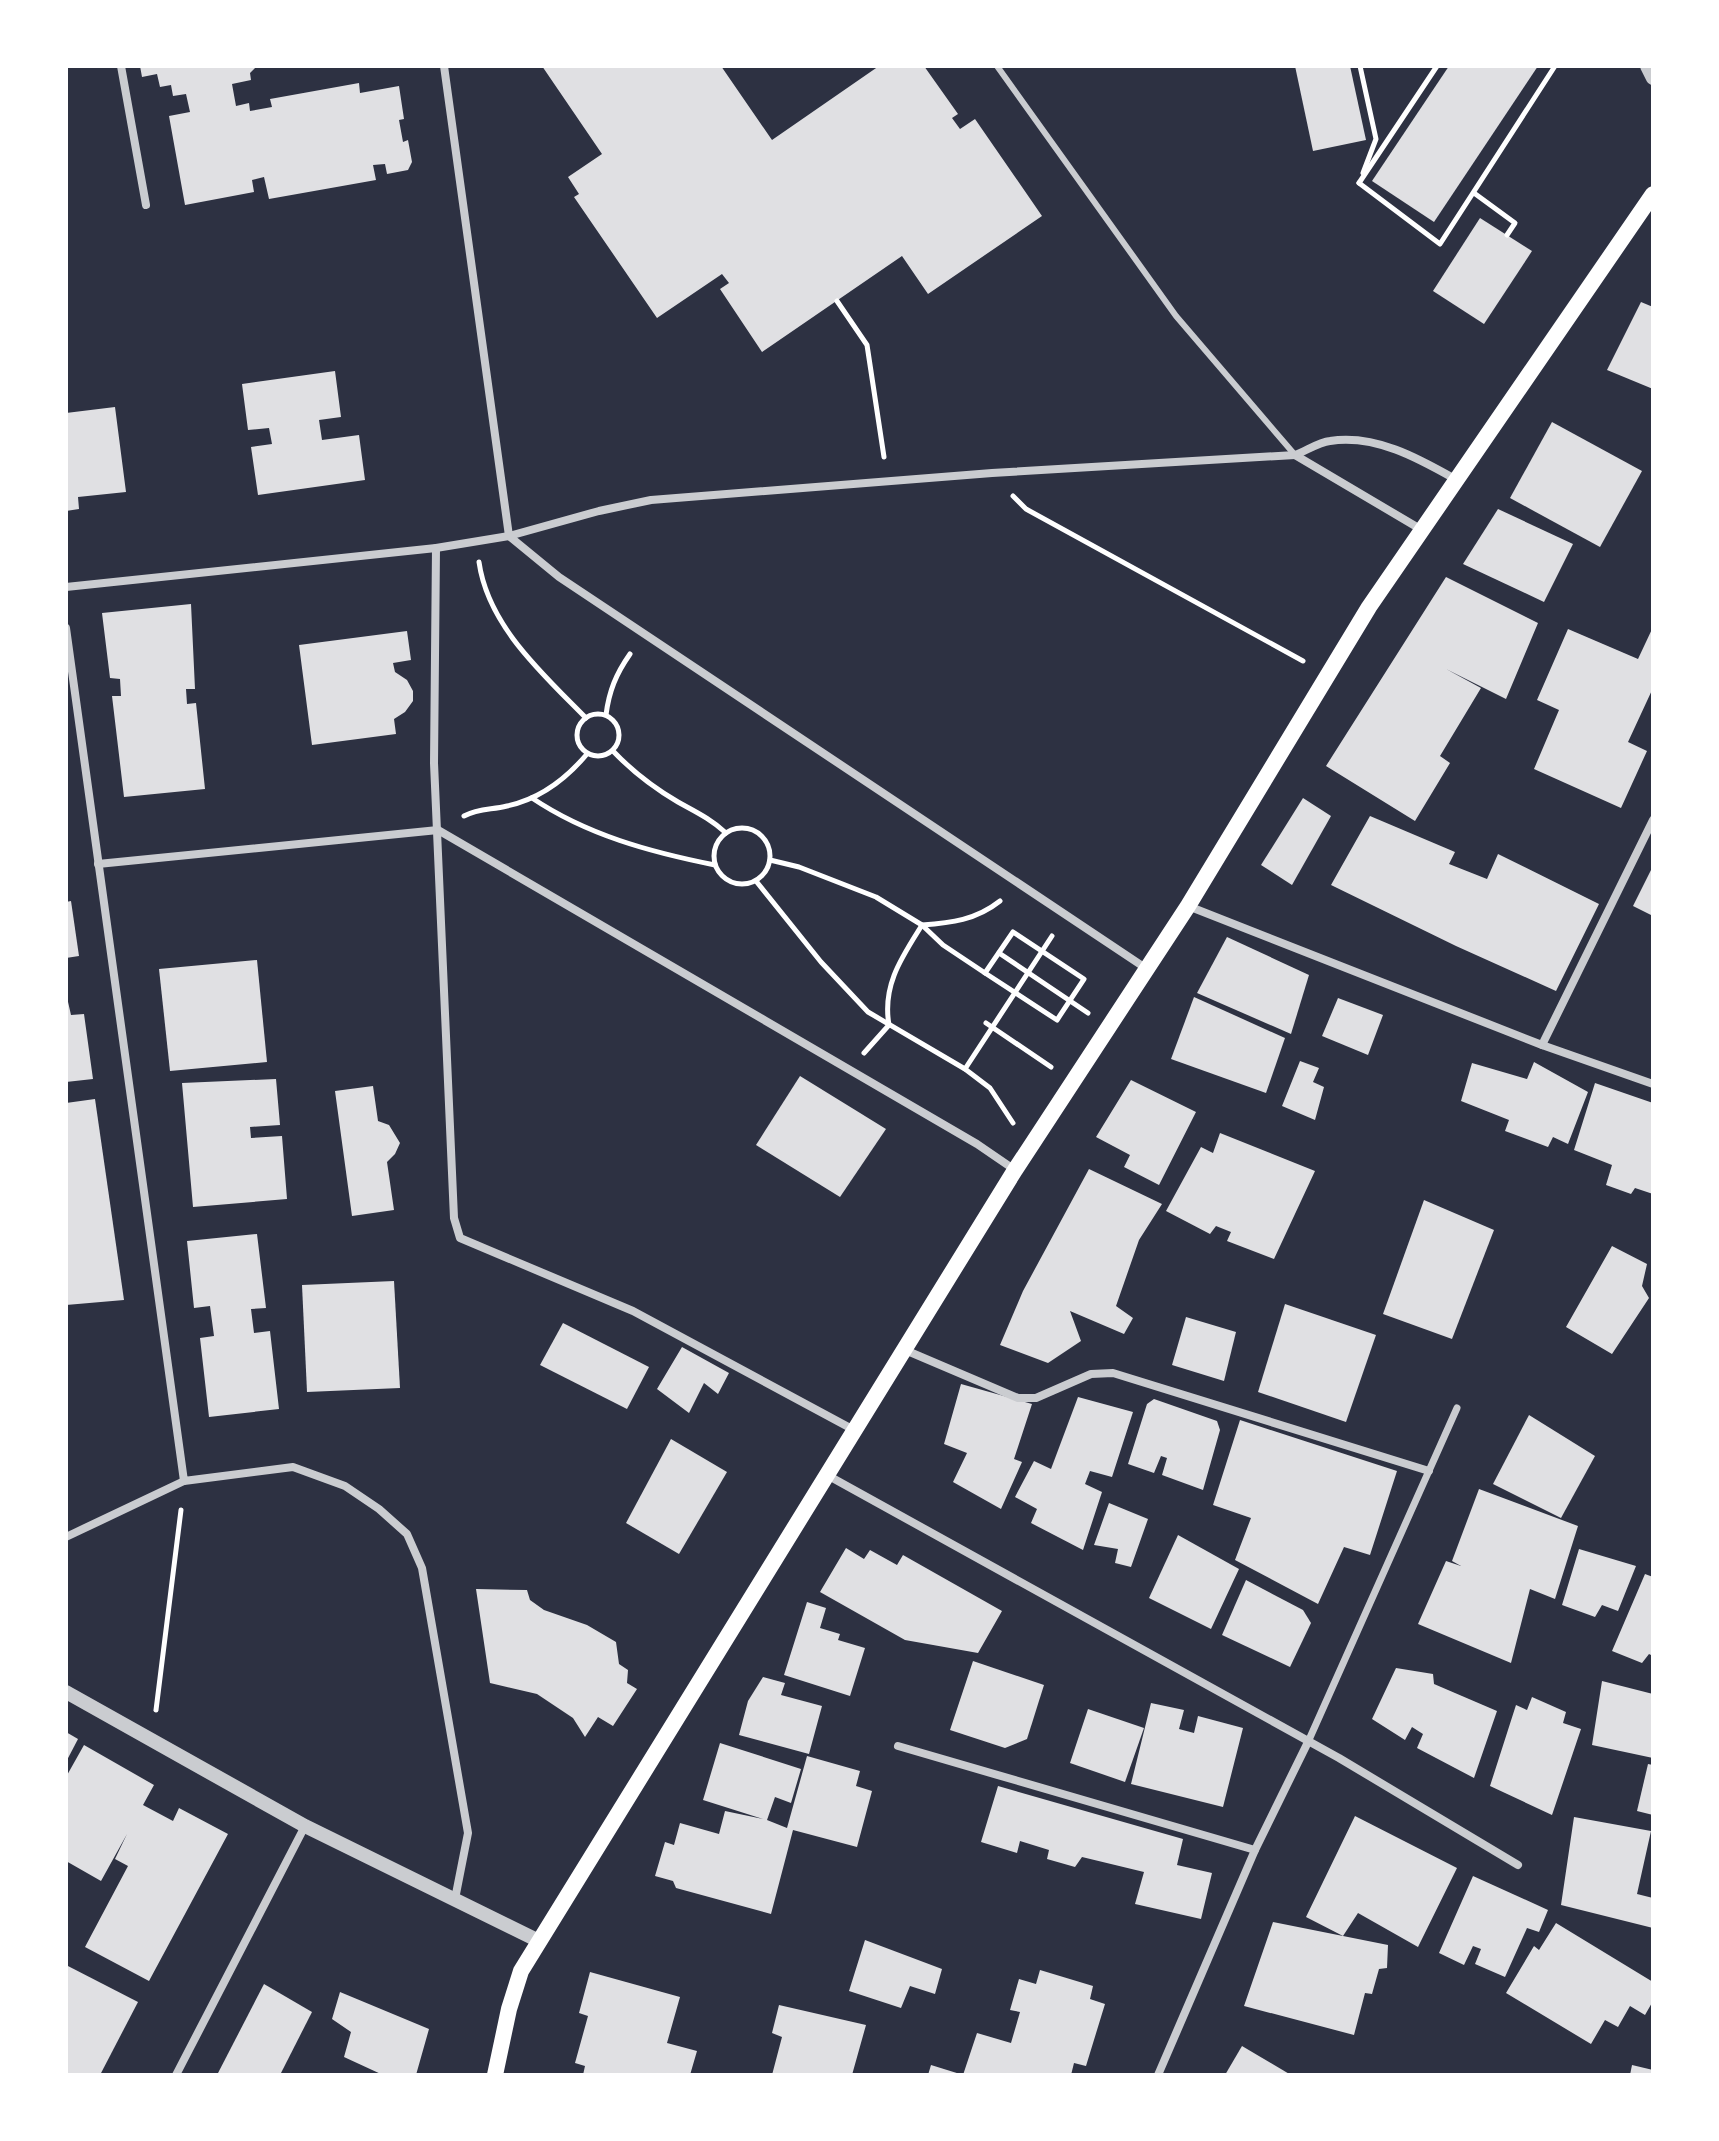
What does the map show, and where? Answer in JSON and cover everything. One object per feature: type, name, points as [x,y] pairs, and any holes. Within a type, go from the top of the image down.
[{"type":"main road","points":[[495,2075],[515,1987],[539,1941],[1015,1170],[1188,906],[1369,607],[1653,194]]},
{"type":"street","points":[[121,66],[146,205]]},
{"type":"street","points":[[444,66],[509,536],[559,577],[1147,969]]},
{"type":"street","points":[[1647,66],[1653,78]]},
{"type":"street","points":[[66,587],[436,548],[509,536],[651,500],[992,473],[1295,455],[1330,441],[1367,442],[1412,454],[1455,479]]},
{"type":"street","points":[[1295,455],[1422,530]]},
{"type":"street","points":[[436,548],[434,763],[454,1218],[460,1238],[633,1311],[854,1430]]},
{"type":"street","points":[[66,628],[184,1481]]},
{"type":"street","points":[[1542,1045],[1653,820]]},
{"type":"street","points":[[98,864],[438,830],[977,1144],[1015,1170]]},
{"type":"street","points":[[1188,906],[1542,1045],[1653,1084]]},
{"type":"street","points":[[905,1350],[1018,1398],[1036,1398],[1091,1374],[1113,1373],[1429,1471]]},
{"type":"street","points":[[1158,2075],[1255,1850],[1308,1742],[1457,1408]]},
{"type":"street","points":[[66,1537],[184,1481],[293,1467],[345,1486],[379,1509],[407,1534],[422,1568],[468,1833],[455,1899]]},
{"type":"street","points":[[826,1475],[1308,1742],[1518,1865]]},
{"type":"street","points":[[66,1692],[305,1826],[539,1941]]},
{"type":"street","points":[[898,1746],[1255,1850]]},
{"type":"street","points":[[176,2075],[305,1826]]},
{"type":"lane","points":[[997,66],[1176,316],[1295,455]]},
{"type":"path","points":[[1359,183],[1376,139],[1360,66]]},
{"type":"path","points":[[1359,183],[1437,66]]},
{"type":"path","points":[[1359,183],[1440,244],[1555,66]]},
{"type":"path","points":[[1474,193],[1515,223],[1507,235]]},
{"type":"path","points":[[837,301],[867,345],[887,481]]},
{"type":"path","points":[[992,473],[1026,509],[1328,675]]},
{"type":"path","points":[[476,541],[481,573],[492,605],[509,633],[533,664],[586,718]]},
{"type":"path","points":[[606,715],[608,694],[615,676],[645,634]]},
{"type":"path","points":[[599,714],[612,719],[620,738],[613,751],[601,757],[582,750],[577,736],[586,718],[599,714]]},
{"type":"path","points":[[613,751],[630,769],[713,821],[726,833]]},
{"type":"path","points":[[438,830],[478,808],[504,807],[532,798],[557,783],[587,754]]},
{"type":"path","points":[[532,798],[560,817],[597,833],[642,849],[715,865],[733,883],[756,881],[766,872],[770,860],[768,844],[754,831],[745,828],[726,833],[716,847],[715,865]]},
{"type":"path","points":[[770,860],[799,867],[876,897],[922,925],[943,945],[985,973],[1016,992],[1057,1020],[1084,979],[1013,932],[985,973]]},
{"type":"path","points":[[756,881],[845,990],[868,1012],[965,1069],[990,1088],[1031,1146]]},
{"type":"path","points":[[922,925],[952,923],[977,915],[998,902],[1018,883]]},
{"type":"path","points":[[965,1069],[1066,915]]},
{"type":"path","points":[[889,1025],[886,1009],[889,985],[922,925]]},
{"type":"path","points":[[999,953],[1108,1026]]},
{"type":"path","points":[[986,1023],[1073,1081]]},
{"type":"path","points":[[849,1070],[889,1025]]},
{"type":"path","points":[[152,1740],[184,1481]]},
{"type":"building","points":[[140,66],[257,66],[250,73],[251,80],[232,84],[236,106],[249,103],[250,111],[272,107],[270,99],[359,83],[360,93],[399,86],[404,119],[399,120],[403,142],[408,140],[412,162],[408,170],[387,174],[385,164],[373,165],[376,180],[269,199],[264,177],[252,180],[254,192],[185,205],[169,116],[190,112],[186,94],[173,96],[171,85],[160,87],[157,74],[142,77]]},
{"type":"building","points":[[542,66],[721,66],[772,140],[879,66],[924,66],[958,114],[952,118],[960,129],[975,119],[1042,216],[928,294],[902,256],[762,352],[720,289],[729,283],[722,274],[657,318],[574,197],[579,194],[568,177],[602,154]]},
{"type":"building","points":[[1295,66],[1350,66],[1366,140],[1313,151]]},
{"type":"building","points":[[1449,66],[1538,66],[1434,222],[1372,181]]},
{"type":"building","points":[[1480,218],[1532,251],[1484,324],[1433,291]]},
{"type":"building","points":[[1641,302],[1653,307],[1653,389],[1607,370]]},
{"type":"building","points":[[335,371],[341,417],[319,420],[322,440],[359,435],[365,480],[258,495],[251,447],[272,444],[269,428],[248,430],[242,384]]},
{"type":"building","points":[[115,407],[126,492],[78,497],[79,509],[66,511],[66,413]]},
{"type":"building","points":[[1552,422],[1642,471],[1600,547],[1510,498]]},
{"type":"building","points":[[1498,509],[1573,544],[1544,602],[1463,564]]},
{"type":"building","points":[[1446,577],[1538,623],[1506,699],[1446,669],[1481,688],[1440,756],[1450,763],[1415,821],[1326,766]]},
{"type":"building","points":[[191,604],[195,689],[186,689],[187,704],[196,703],[205,789],[124,797],[112,696],[121,696],[120,679],[110,678],[102,613]]},
{"type":"building","points":[[1653,627],[1653,688],[1628,742],[1647,751],[1621,808],[1534,769],[1559,710],[1537,700],[1568,629],[1638,659]]},
{"type":"building","points":[[407,631],[411,660],[393,663],[395,672],[407,680],[413,691],[413,701],[405,712],[394,719],[396,734],[312,745],[299,645]]},
{"type":"building","points":[[1303,798],[1331,816],[1292,885],[1261,865]]},
{"type":"building","points":[[1370,816],[1455,852],[1449,864],[1487,879],[1498,854],[1599,904],[1556,991],[1331,885]]},
{"type":"building","points":[[1653,866],[1653,916],[1633,906]]},
{"type":"building","points":[[71,901],[79,956],[66,958],[66,902]]},
{"type":"building","points":[[1227,937],[1309,975],[1291,1034],[1197,993]]},
{"type":"building","points":[[257,960],[267,1062],[170,1071],[159,969]]},
{"type":"building","points":[[66,993],[71,1015],[84,1014],[93,1079],[66,1082]]},
{"type":"building","points":[[1194,997],[1285,1038],[1266,1093],[1171,1059]]},
{"type":"building","points":[[1338,998],[1383,1015],[1368,1055],[1322,1036]]},
{"type":"building","points":[[1300,1061],[1319,1068],[1313,1082],[1324,1087],[1315,1120],[1282,1106]]},
{"type":"building","points":[[1534,1062],[1588,1092],[1568,1144],[1553,1137],[1548,1147],[1505,1131],[1509,1120],[1461,1101],[1472,1063],[1527,1079]]},
{"type":"building","points":[[800,1076],[886,1129],[840,1197],[756,1145]]},
{"type":"building","points":[[276,1079],[280,1125],[250,1127],[251,1138],[282,1136],[287,1199],[193,1207],[182,1083]]},
{"type":"building","points":[[1131,1080],[1196,1112],[1159,1185],[1124,1167],[1130,1155],[1096,1137]]},
{"type":"building","points":[[1595,1083],[1653,1103],[1653,1194],[1635,1188],[1631,1194],[1606,1185],[1612,1165],[1574,1150]]},
{"type":"building","points":[[373,1086],[378,1121],[389,1125],[400,1143],[387,1162],[394,1210],[352,1216],[335,1091]]},
{"type":"building","points":[[95,1099],[124,1300],[66,1305],[66,1103]]},
{"type":"building","points":[[1220,1133],[1315,1171],[1274,1259],[1227,1241],[1231,1232],[1216,1226],[1210,1234],[1166,1211],[1201,1147],[1213,1153]]},
{"type":"building","points":[[1089,1169],[1162,1204],[1139,1240],[1116,1306],[1133,1318],[1124,1334],[1070,1311],[1081,1341],[1048,1363],[1000,1345],[1023,1291]]},
{"type":"building","points":[[1424,1200],[1494,1230],[1452,1339],[1383,1314]]},
{"type":"building","points":[[257,1234],[266,1308],[251,1309],[254,1333],[270,1331],[279,1409],[209,1417],[200,1338],[214,1336],[210,1306],[194,1308],[187,1241]]},
{"type":"building","points":[[1612,1246],[1647,1264],[1642,1286],[1649,1298],[1612,1354],[1566,1327]]},
{"type":"building","points":[[394,1281],[400,1388],[307,1392],[302,1285]]},
{"type":"building","points":[[1285,1304],[1376,1335],[1346,1422],[1258,1392]]},
{"type":"building","points":[[1186,1317],[1236,1332],[1224,1381],[1172,1365]]},
{"type":"building","points":[[563,1323],[649,1367],[627,1409],[540,1365]]},
{"type":"building","points":[[682,1347],[729,1373],[718,1394],[704,1383],[689,1413],[657,1389]]},
{"type":"building","points":[[961,1384],[1032,1404],[1014,1459],[1022,1462],[1001,1509],[953,1482],[967,1453],[944,1444]]},
{"type":"building","points":[[1078,1397],[1133,1412],[1112,1477],[1090,1471],[1085,1484],[1102,1492],[1083,1550],[1031,1523],[1037,1509],[1015,1497],[1034,1461],[1051,1469]]},
{"type":"building","points":[[1154,1399],[1217,1421],[1220,1430],[1203,1490],[1162,1475],[1167,1458],[1161,1456],[1154,1473],[1128,1464],[1147,1404]]},
{"type":"building","points":[[1529,1415],[1595,1456],[1561,1518],[1493,1484]]},
{"type":"building","points":[[1240,1420],[1397,1471],[1370,1555],[1344,1547],[1318,1604],[1235,1560],[1251,1518],[1213,1505]]},
{"type":"building","points":[[671,1439],[727,1472],[679,1554],[626,1523]]},
{"type":"building","points":[[1479,1489],[1578,1526],[1555,1599],[1530,1589],[1511,1663],[1418,1624],[1446,1561],[1461,1566],[1452,1561]]},
{"type":"building","points":[[1109,1503],[1148,1519],[1131,1567],[1115,1563],[1118,1549],[1094,1545]]},
{"type":"building","points":[[1178,1535],[1239,1569],[1211,1629],[1149,1598]]},
{"type":"building","points":[[846,1548],[864,1559],[870,1550],[897,1565],[903,1555],[1002,1611],[978,1653],[905,1640],[820,1592]]},
{"type":"building","points":[[1579,1549],[1636,1566],[1618,1611],[1602,1605],[1595,1617],[1562,1605]]},
{"type":"building","points":[[1645,1574],[1653,1577],[1653,1656],[1649,1654],[1642,1663],[1612,1651]]},
{"type":"building","points":[[1246,1580],[1303,1610],[1311,1623],[1290,1667],[1222,1635]]},
{"type":"building","points":[[476,1589],[527,1590],[530,1600],[544,1610],[587,1625],[616,1642],[619,1664],[628,1670],[627,1683],[637,1689],[613,1726],[598,1717],[585,1737],[573,1718],[537,1694],[490,1683]]},
{"type":"building","points":[[807,1602],[826,1608],[820,1628],[840,1634],[838,1640],[865,1648],[850,1696],[784,1675]]},
{"type":"building","points":[[973,1661],[1044,1685],[1027,1739],[1005,1748],[950,1730]]},
{"type":"building","points":[[1396,1668],[1433,1674],[1434,1684],[1497,1711],[1474,1778],[1417,1748],[1423,1734],[1412,1727],[1405,1740],[1372,1719]]},
{"type":"building","points":[[763,1677],[785,1683],[781,1695],[822,1706],[809,1754],[739,1735],[748,1701]]},
{"type":"building","points":[[1602,1681],[1653,1694],[1653,1758],[1592,1745]]},
{"type":"building","points":[[1532,1697],[1566,1712],[1563,1723],[1581,1729],[1552,1815],[1490,1786],[1516,1705],[1527,1710]]},
{"type":"building","points":[[1151,1703],[1184,1710],[1179,1729],[1194,1733],[1198,1716],[1243,1728],[1223,1807],[1131,1784]]},
{"type":"building","points":[[1088,1709],[1144,1728],[1125,1782],[1070,1763]]},
{"type":"building","points":[[66,1732],[78,1739],[66,1762]]},
{"type":"building","points":[[720,1743],[801,1769],[791,1803],[775,1797],[767,1820],[787,1828],[807,1756],[860,1771],[856,1786],[872,1791],[857,1847],[793,1830],[771,1914],[676,1888],[673,1881],[655,1876],[665,1842],[674,1845],[680,1823],[719,1834],[725,1811],[763,1819],[703,1800]]},
{"type":"building","points":[[84,1745],[154,1785],[143,1805],[173,1821],[179,1808],[228,1834],[149,1981],[85,1947],[128,1866],[115,1859],[127,1834],[101,1881],[66,1861],[66,1777]]},
{"type":"building","points":[[1648,1764],[1653,1765],[1653,1815],[1637,1811]]},
{"type":"building","points":[[998,1786],[1183,1839],[1177,1865],[1212,1873],[1201,1919],[1135,1904],[1144,1872],[1082,1857],[1075,1867],[1047,1859],[1049,1850],[1020,1841],[1017,1853],[981,1842]]},
{"type":"building","points":[[1355,1816],[1457,1868],[1418,1947],[1358,1913],[1343,1936],[1306,1917]]},
{"type":"building","points":[[1574,1817],[1651,1831],[1637,1894],[1653,1898],[1653,1928],[1561,1905]]},
{"type":"building","points":[[1473,1876],[1548,1910],[1539,1932],[1527,1928],[1505,1977],[1475,1964],[1481,1949],[1473,1946],[1464,1965],[1439,1953]]},
{"type":"building","points":[[1273,1922],[1388,1945],[1387,1968],[1379,1969],[1372,1994],[1365,1993],[1354,2035],[1244,2006]]},
{"type":"building","points":[[1556,1923],[1653,1982],[1653,2001],[1645,2015],[1630,2006],[1618,2027],[1605,2020],[1591,2044],[1506,1993],[1534,1946],[1539,1950]]},
{"type":"building","points":[[865,1940],[942,1969],[935,1994],[910,1986],[901,2008],[849,1991]]},
{"type":"building","points":[[66,1965],[138,2002],[100,2075],[66,2075]]},
{"type":"building","points":[[1040,1970],[1093,1986],[1090,1999],[1105,2004],[1086,2066],[1074,2063],[1071,2075],[963,2075],[977,2033],[1011,2043],[1020,2012],[1010,2010],[1019,1979],[1036,1984]]},
{"type":"building","points":[[590,1972],[680,1997],[667,2043],[697,2051],[690,2075],[583,2075],[585,2066],[575,2063],[588,2016],[579,2013]]},
{"type":"building","points":[[264,1984],[312,2012],[281,2073],[217,2075]]},
{"type":"building","points":[[340,1992],[429,2029],[416,2075],[383,2075],[344,2057],[351,2032],[332,2019]]},
{"type":"building","points":[[779,2005],[866,2025],[852,2075],[772,2075],[782,2037],[772,2033]]},
{"type":"building","points":[[1242,2046],[1291,2075],[1225,2075]]},
{"type":"building","points":[[931,2065],[960,2074],[960,2075],[928,2075]]},
{"type":"building","points":[[1632,2065],[1653,2070],[1653,2075],[1630,2075]]}]
